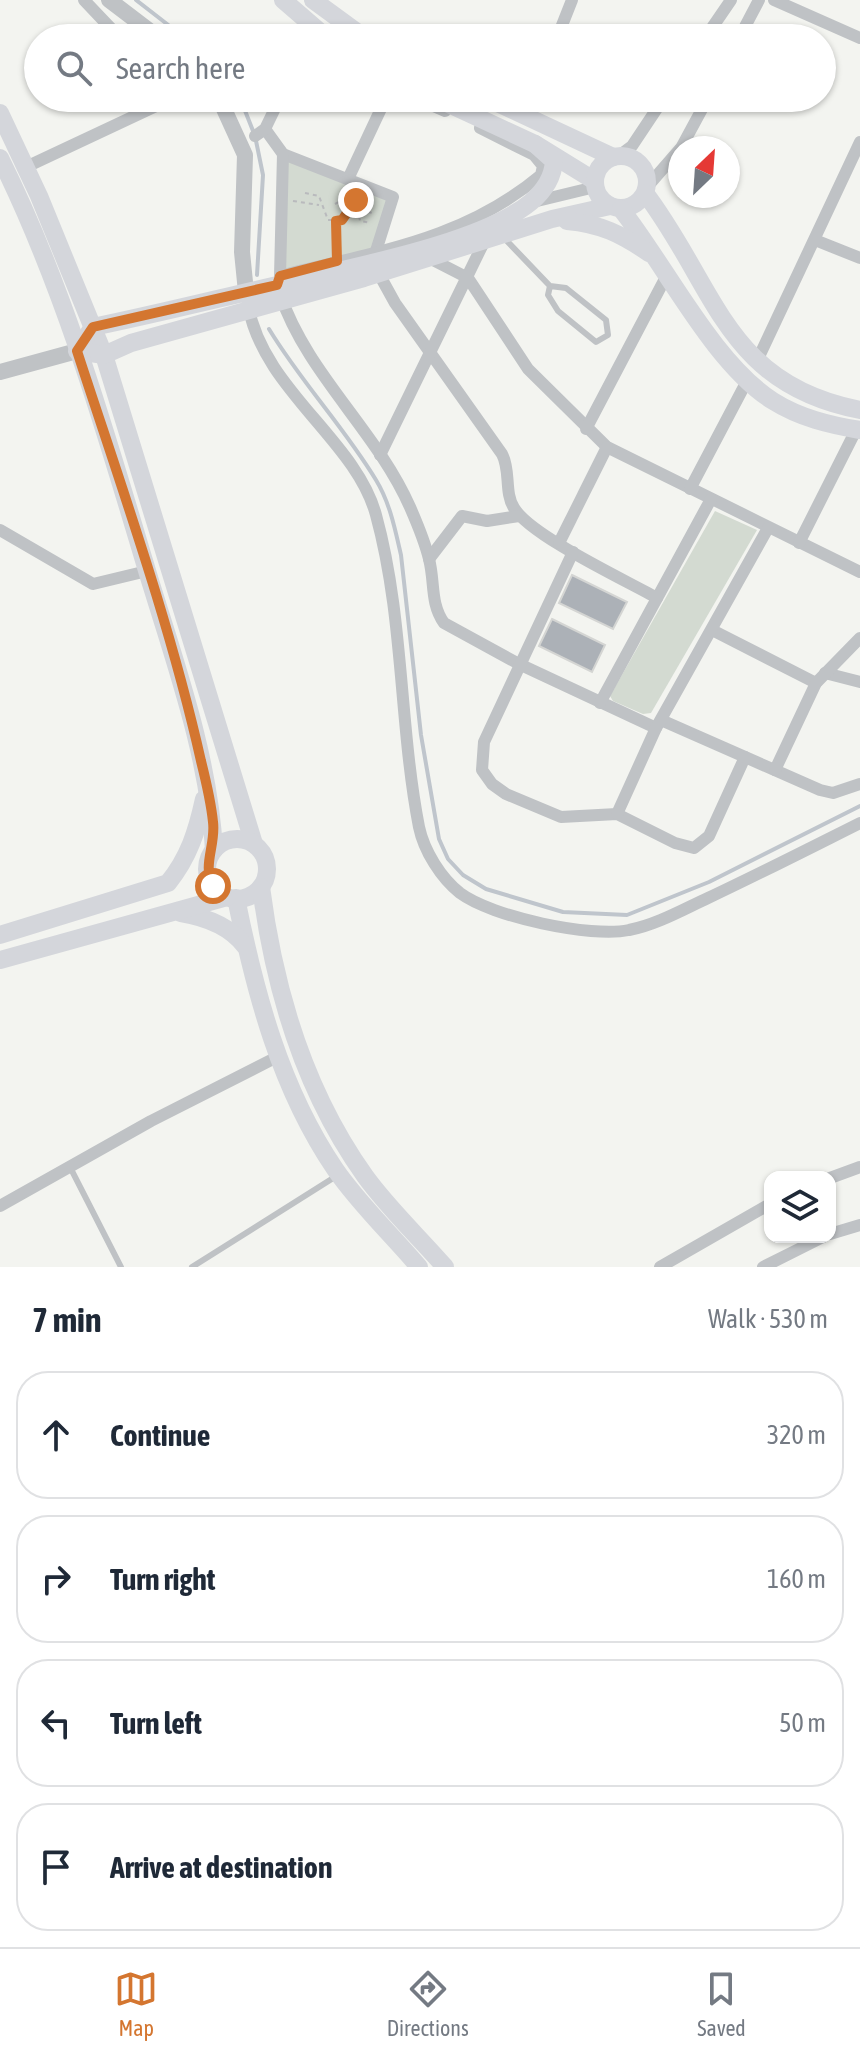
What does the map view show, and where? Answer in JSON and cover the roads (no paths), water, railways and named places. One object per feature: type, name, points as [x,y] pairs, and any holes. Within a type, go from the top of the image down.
[{"type":"main road","points":[[283,0],[302,24]]},
{"type":"main road","points":[[313,0],[346,24]]},
{"type":"main road","points":[[466,112],[535,144],[595,184]]},
{"type":"main road","points":[[539,112],[616,156],[642,166],[646,190],[737,342],[757,361],[783,384],[825,403],[860,410]]},
{"type":"main road","points":[[0,113],[26,167],[104,355],[254,844],[266,859],[267,869],[261,887],[280,987],[316,1095],[367,1178],[445,1267]]},
{"type":"main road","points":[[77,351],[104,355],[280,287],[434,246],[502,219],[529,203],[553,174],[554,161],[535,144]]},
{"type":"main road","points":[[616,156],[600,166],[595,184],[599,198],[615,207],[664,267],[721,355],[772,401],[818,422],[858,430]]},
{"type":"main road","points":[[0,158],[17,192],[77,351],[147,571],[206,788],[213,886],[232,898],[254,983],[300,1107],[340,1174],[419,1267]]},
{"type":"main road","points":[[280,287],[379,274],[552,219],[637,203],[646,190]]},
{"type":"main road","points":[[552,219],[595,223],[616,231],[664,267]]},
{"type":"main road","points":[[77,351],[93,327],[248,301]]},
{"type":"main road","points":[[168,883],[183,865],[197,832],[206,788]]},
{"type":"main road","points":[[0,935],[168,883],[211,856],[229,840],[254,844]]},
{"type":"main road","points":[[0,960],[245,897],[261,887]]},
{"type":"main road","points":[[178,912],[199,916],[231,932],[246,948]]},
{"type":"street","points":[[84,0],[107,24]]},
{"type":"street","points":[[109,0],[141,24]]},
{"type":"street","points":[[563,24],[572,0]]},
{"type":"street","points":[[715,24],[731,0]]},
{"type":"street","points":[[746,24],[759,0]]},
{"type":"street","points":[[774,0],[828,24]]},
{"type":"street","points":[[836,27],[860,38]]},
{"type":"street","points":[[26,167],[139,112]]},
{"type":"street","points":[[225,112],[245,155],[242,252],[248,301],[263,348],[288,387],[349,464],[373,504],[383,539],[397,628],[420,830],[444,878],[462,895],[510,916],[571,928],[629,931],[680,911],[860,823]]},
{"type":"street","points":[[272,112],[260,132],[283,154],[393,197],[376,251]]},
{"type":"street","points":[[348,179],[382,112]]},
{"type":"street","points":[[280,287],[337,261],[468,225],[541,175],[543,166],[534,155],[444,112]]},
{"type":"street","points":[[616,156],[632,146],[655,112]]},
{"type":"street","points":[[688,136],[701,112]]},
{"type":"street","points":[[757,361],[856,162],[860,142]]},
{"type":"street","points":[[283,154],[280,287],[296,337],[380,455],[409,505],[429,559],[436,612],[444,623],[600,703],[833,793],[860,784]]},
{"type":"street","points":[[646,190],[668,164]]},
{"type":"street","points":[[529,203],[595,184]]},
{"type":"street","points":[[815,240],[860,258]]},
{"type":"street","points":[[380,455],[484,242]]},
{"type":"street","points":[[429,258],[468,278],[528,369],[607,447],[860,572]]},
{"type":"street","points":[[586,429],[664,267]]},
{"type":"street","points":[[379,274],[395,303],[502,454],[507,463],[510,498],[519,516],[573,552],[657,598]]},
{"type":"street","points":[[0,372],[77,351]]},
{"type":"street","points":[[690,489],[748,379]]},
{"type":"street","points":[[799,543],[858,430]]},
{"type":"street","points":[[559,543],[607,447]]},
{"type":"street","points":[[600,703],[711,499]]},
{"type":"street","points":[[429,559],[462,516],[487,521],[519,516]]},
{"type":"street","points":[[617,814],[658,724],[768,528]]},
{"type":"street","points":[[0,530],[93,584],[147,571]]},
{"type":"street","points":[[573,552],[484,742],[481,755],[486,778],[506,794],[561,817],[617,814],[675,843],[694,848],[709,836],[745,757]]},
{"type":"street","points":[[712,630],[821,678],[860,682]]},
{"type":"street","points":[[775,770],[821,678],[860,638]]},
{"type":"street","points":[[0,1206],[279,1056]]},
{"type":"street","points":[[836,1176],[860,1167]]},
{"type":"street","points":[[660,1267],[764,1207]]},
{"type":"street","points":[[836,1232],[860,1225]]},
{"type":"street","points":[[763,1267],[811,1243]]},
{"type":"lane","points":[[503,235],[550,286],[566,288],[606,320],[608,335],[596,342],[558,311],[548,295],[550,286]]},
{"type":"lane","points":[[70,1167],[121,1267]]},
{"type":"lane","points":[[192,1267],[340,1174]]},
{"type":"waterway","points":[[136,0],[167,24]]},
{"type":"waterway","points":[[246,112],[255,136],[263,175],[257,275]]},
{"type":"waterway","points":[[269,329],[364,460],[388,507],[401,555],[421,735],[439,839],[448,859],[463,875],[486,889],[563,912],[627,915],[709,882],[860,806]]}]
